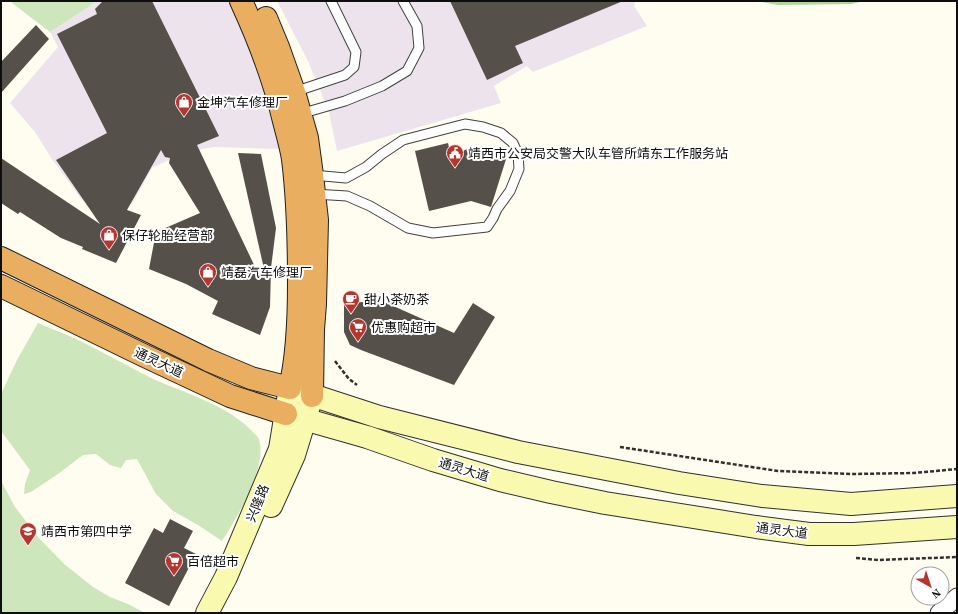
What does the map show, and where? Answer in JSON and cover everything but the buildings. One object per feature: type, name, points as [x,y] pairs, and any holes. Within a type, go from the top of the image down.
[{"type":"highway","points":[[241,1],[263,50],[288,133],[293,158],[298,222],[299,297],[297,347],[290,388]]},
{"type":"highway","points":[[258,1],[278,47],[294,92],[307,138],[317,220],[315,304],[312,329],[312,396]]},
{"type":"highway","name":"通灵大道","points":[[1,258],[208,360],[251,378],[290,388]]},
{"type":"highway","name":"通灵大道","points":[[1,286],[230,396],[296,417]]},
{"type":"main road","name":"通灵大道","points":[[290,388],[379,417],[518,452],[679,483],[769,496],[851,504],[957,496]]},
{"type":"main road","name":"兴隆路","points":[[223,613],[236,588],[287,472],[296,417],[290,388]]},
{"type":"main road","name":"兴隆路","points":[[207,613],[226,577],[280,449],[296,417],[312,396]]},
{"type":"main road","name":"通灵大道","points":[[296,417],[367,437],[433,460],[500,480],[612,505],[809,534],[854,534],[957,527]]},
{"type":"street","points":[[939,613],[957,597]]},
{"type":"lane","points":[[294,92],[345,75],[354,67],[356,52],[331,1]]},
{"type":"lane","points":[[300,114],[345,101],[382,86],[407,71],[419,48],[417,26],[403,1]]},
{"type":"lane","points":[[465,124],[483,127],[501,133],[513,143],[518,154],[519,169],[510,191],[497,208],[487,227],[433,233],[408,228],[370,206],[313,184],[346,178],[366,167],[403,140],[465,124]]},
{"type":"path","points":[[332,356],[349,379],[358,386]]},
{"type":"path","points":[[616,446],[778,471],[851,474],[914,473],[957,469]]},
{"type":"path","points":[[851,558],[885,560],[957,557]]},
{"type":"shaded area","points":[[96,1],[233,1],[255,57],[280,149],[214,147],[186,152],[152,168],[132,204],[101,194],[94,208],[82,200],[52,159],[35,132],[10,103],[58,47],[50,32]]},
{"type":"shaded area","points":[[277,1],[635,1],[634,6],[647,26],[533,72],[527,66],[494,86],[501,103],[337,151],[329,112],[308,61]]},
{"type":"green space","points":[[13,1],[96,1],[50,32],[12,3]]},
{"type":"green space","points":[[756,1],[865,1],[851,4],[778,5]]},
{"type":"green space","points":[[38,323],[80,341],[153,379],[193,395],[220,408],[244,423],[257,436],[261,451],[255,478],[235,520],[222,541],[173,511],[156,494],[137,459],[126,460],[121,468],[110,465],[96,454],[83,455],[31,492],[24,494],[25,484],[30,470],[1,431],[1,394],[17,360]]},
{"type":"green space","name":"靖西市第四中学","points":[[1,481],[15,507],[38,537],[64,564],[93,587],[110,597],[145,613],[1,613]]},
{"type":"place","name":"金坤汽车修理厂","points":[[184,117]]},
{"type":"place","name":"靖西市公安局交警大队车管所靖东工作服务站","points":[[455,168]]},
{"type":"place","name":"保仔轮胎经营部","points":[[109,250]]},
{"type":"place","name":"靖磊汽车修理厂","points":[[208,287]]},
{"type":"place","name":"甜小茶奶茶","points":[[351,314]]},
{"type":"place","name":"优惠购超市","points":[[358,342]]},
{"type":"place","name":"靖西市第四中学","points":[[28,546]]},
{"type":"place","name":"百倍超市","points":[[174,576]]}]
